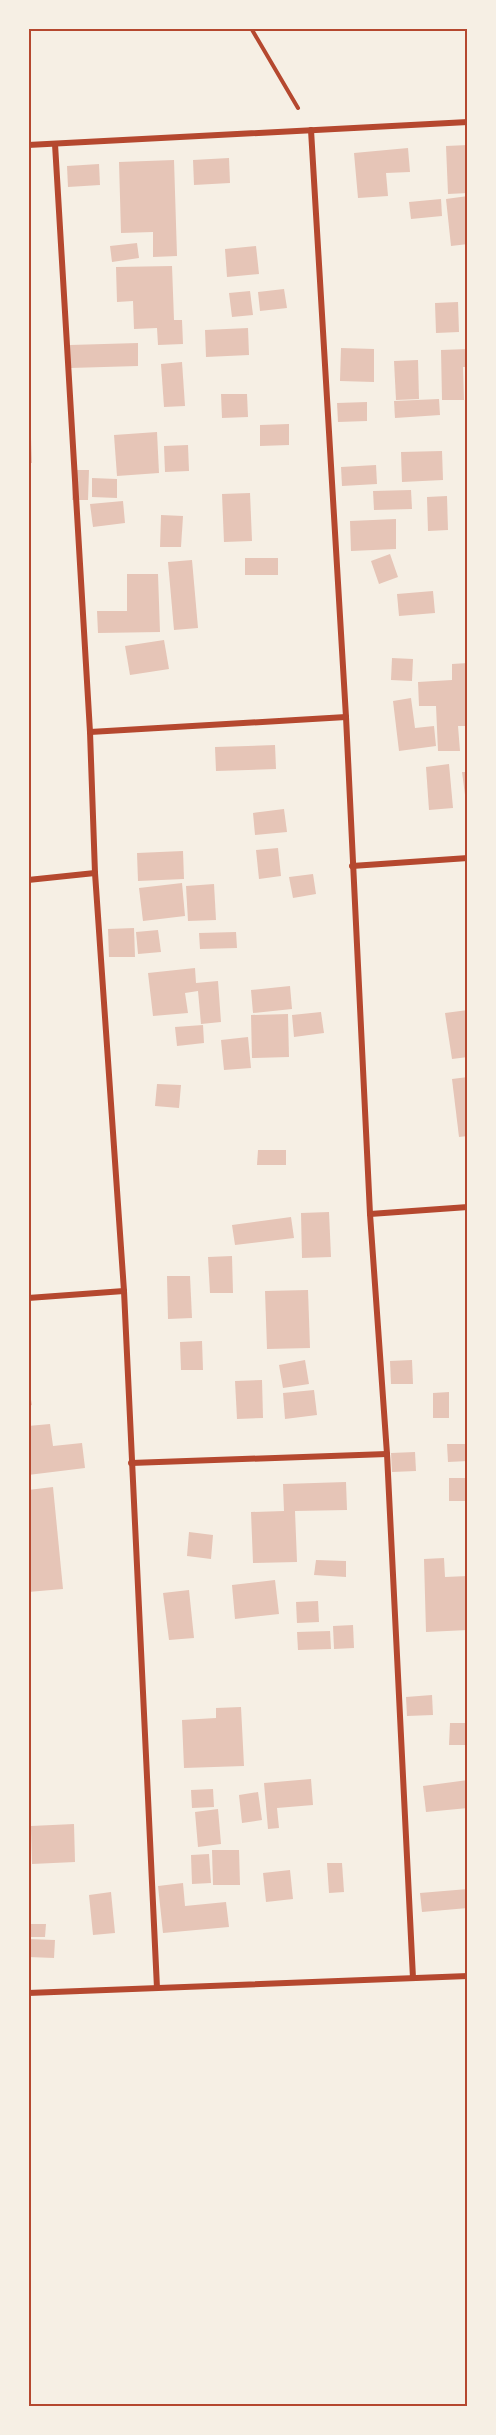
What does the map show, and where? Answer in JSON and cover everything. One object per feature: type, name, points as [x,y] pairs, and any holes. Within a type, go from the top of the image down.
[{"type":"street","points":[[28,145],[468,122]]},
{"type":"street","points":[[311,130],[346,717],[370,1214],[387,1454],[413,1978]]},
{"type":"street","points":[[55,144],[90,732],[95,873],[124,1292],[157,1988]]},
{"type":"street","points":[[90,732],[346,717]]},
{"type":"street","points":[[352,866],[468,858]]},
{"type":"street","points":[[28,880],[95,873]]},
{"type":"street","points":[[370,1214],[468,1208]]},
{"type":"street","points":[[28,1298],[124,1292]]},
{"type":"street","points":[[131,1463],[387,1454]]},
{"type":"street","points":[[28,1993],[468,1976]]},
{"type":"path","points":[[251,28],[311,130]]},
{"type":"building","points":[[468,145],[468,193],[448,194],[446,146]]},
{"type":"building","points":[[408,148],[410,172],[386,173],[388,196],[358,198],[354,153]]},
{"type":"building","points":[[229,158],[230,183],[194,185],[193,160]]},
{"type":"building","points":[[174,160],[177,256],[153,257],[153,232],[121,233],[119,162]]},
{"type":"building","points":[[99,164],[100,185],[68,187],[67,166]]},
{"type":"building","points":[[468,196],[468,244],[451,246],[446,199]]},
{"type":"building","points":[[441,199],[442,216],[411,219],[409,202]]},
{"type":"building","points":[[137,243],[139,258],[112,262],[110,246]]},
{"type":"building","points":[[256,246],[259,274],[227,277],[225,249]]},
{"type":"building","points":[[172,266],[174,320],[182,320],[183,344],[158,345],[157,328],[134,329],[133,301],[117,302],[116,267]]},
{"type":"building","points":[[284,289],[287,308],[260,311],[258,292]]},
{"type":"building","points":[[250,291],[253,315],[232,317],[229,293]]},
{"type":"building","points":[[458,302],[459,332],[436,333],[435,303]]},
{"type":"building","points":[[248,328],[249,355],[206,357],[205,330]]},
{"type":"building","points":[[138,343],[138,366],[70,368],[70,345]]},
{"type":"building","points":[[341,348],[374,349],[374,382],[340,381]]},
{"type":"building","points":[[468,349],[468,367],[463,367],[464,400],[442,400],[441,350]]},
{"type":"building","points":[[418,360],[419,399],[396,400],[394,361]]},
{"type":"building","points":[[182,362],[185,406],[164,407],[161,364]]},
{"type":"building","points":[[221,394],[247,394],[248,417],[222,418]]},
{"type":"building","points":[[439,399],[440,415],[395,418],[394,401]]},
{"type":"building","points":[[367,402],[367,421],[338,422],[337,403]]},
{"type":"building","points":[[289,424],[289,445],[260,446],[260,425]]},
{"type":"building","points":[[157,432],[159,473],[117,476],[114,435]]},
{"type":"building","points":[[28,438],[31,438],[32,463],[28,463]]},
{"type":"building","points":[[188,445],[189,471],[165,472],[164,446]]},
{"type":"building","points":[[442,451],[443,480],[402,482],[401,452]]},
{"type":"building","points":[[376,465],[377,484],[342,486],[341,467]]},
{"type":"building","points":[[73,470],[89,470],[88,500],[72,500]]},
{"type":"building","points":[[92,478],[117,479],[117,498],[92,497]]},
{"type":"building","points":[[411,490],[412,509],[374,510],[373,491]]},
{"type":"building","points":[[250,493],[252,541],[224,542],[222,494]]},
{"type":"building","points":[[447,496],[448,530],[428,531],[427,497]]},
{"type":"building","points":[[123,501],[125,523],[93,527],[90,504]]},
{"type":"building","points":[[161,515],[183,516],[181,547],[160,547]]},
{"type":"building","points":[[396,519],[396,549],[351,551],[350,521]]},
{"type":"building","points":[[390,554],[398,577],[379,584],[371,561]]},
{"type":"building","points":[[245,558],[278,558],[278,575],[245,575]]},
{"type":"building","points":[[192,560],[198,628],[174,630],[168,562]]},
{"type":"building","points":[[127,574],[158,574],[160,632],[98,633],[97,611],[127,611]]},
{"type":"building","points":[[433,591],[435,613],[399,616],[397,594]]},
{"type":"building","points":[[164,640],[169,669],[130,675],[125,646]]},
{"type":"building","points":[[392,658],[413,659],[412,681],[391,680]]},
{"type":"building","points":[[468,663],[468,726],[458,726],[460,751],[438,751],[436,706],[419,706],[418,682],[452,680],[452,664]]},
{"type":"building","points":[[411,698],[415,728],[434,726],[436,746],[399,751],[393,701]]},
{"type":"building","points":[[275,745],[276,769],[216,771],[215,747]]},
{"type":"building","points":[[449,764],[453,808],[429,810],[426,767]]},
{"type":"building","points":[[462,772],[468,772],[468,794],[465,795]]},
{"type":"building","points":[[284,809],[287,832],[255,835],[253,813]]},
{"type":"building","points":[[278,848],[281,876],[259,879],[256,850]]},
{"type":"building","points":[[183,851],[184,879],[138,881],[137,853]]},
{"type":"building","points":[[313,874],[316,894],[293,898],[289,877]]},
{"type":"building","points":[[182,883],[185,916],[143,921],[139,888]]},
{"type":"building","points":[[214,884],[216,920],[188,921],[186,886]]},
{"type":"building","points":[[134,928],[135,957],[109,957],[108,929]]},
{"type":"building","points":[[158,930],[161,952],[138,954],[136,932]]},
{"type":"building","points":[[236,932],[237,948],[200,949],[199,933]]},
{"type":"building","points":[[195,968],[196,983],[218,981],[221,1022],[201,1024],[198,991],[185,993],[188,1013],[153,1016],[148,973]]},
{"type":"building","points":[[290,986],[292,1009],[253,1013],[251,990]]},
{"type":"building","points":[[468,1010],[468,1057],[452,1059],[445,1013]]},
{"type":"building","points":[[321,1012],[324,1033],[294,1037],[292,1015]]},
{"type":"building","points":[[288,1014],[289,1057],[252,1058],[251,1015]]},
{"type":"building","points":[[203,1025],[204,1043],[177,1046],[175,1027]]},
{"type":"building","points":[[248,1037],[251,1068],[224,1070],[221,1040]]},
{"type":"building","points":[[468,1077],[468,1136],[459,1137],[452,1079]]},
{"type":"building","points":[[157,1084],[181,1085],[179,1108],[155,1106]]},
{"type":"building","points":[[258,1150],[286,1150],[286,1165],[257,1165]]},
{"type":"building","points":[[329,1212],[331,1257],[302,1258],[301,1213]]},
{"type":"building","points":[[291,1217],[294,1238],[235,1245],[232,1225]]},
{"type":"building","points":[[232,1256],[233,1293],[210,1293],[208,1257]]},
{"type":"building","points":[[167,1276],[190,1276],[192,1318],[168,1319]]},
{"type":"building","points":[[308,1290],[310,1348],[267,1349],[265,1291]]},
{"type":"building","points":[[202,1341],[203,1370],[181,1370],[180,1342]]},
{"type":"building","points":[[305,1360],[309,1384],[283,1388],[279,1365]]},
{"type":"building","points":[[412,1360],[413,1384],[391,1384],[390,1361]]},
{"type":"building","points":[[262,1380],[263,1418],[237,1419],[235,1381]]},
{"type":"building","points":[[28,1384],[32,1405],[28,1406]]},
{"type":"building","points":[[314,1390],[317,1415],[285,1419],[283,1393]]},
{"type":"building","points":[[449,1392],[449,1418],[433,1418],[433,1393]]},
{"type":"building","points":[[50,1424],[53,1446],[82,1443],[85,1468],[28,1475],[28,1426]]},
{"type":"building","points":[[447,1444],[468,1444],[468,1461],[448,1462]]},
{"type":"building","points":[[415,1452],[416,1471],[392,1472],[391,1453]]},
{"type":"building","points":[[449,1478],[468,1478],[468,1501],[449,1501]]},
{"type":"building","points":[[346,1482],[347,1510],[295,1511],[297,1562],[253,1563],[251,1512],[284,1511],[283,1484]]},
{"type":"building","points":[[53,1487],[63,1589],[28,1592],[28,1490]]},
{"type":"building","points":[[189,1532],[213,1535],[211,1559],[187,1556]]},
{"type":"building","points":[[444,1558],[445,1577],[468,1576],[468,1630],[426,1632],[424,1559]]},
{"type":"building","points":[[316,1560],[346,1561],[346,1577],[314,1575]]},
{"type":"building","points":[[275,1580],[279,1614],[235,1619],[232,1585]]},
{"type":"building","points":[[189,1590],[194,1638],[169,1640],[163,1593]]},
{"type":"building","points":[[318,1601],[319,1622],[297,1623],[296,1602]]},
{"type":"building","points":[[353,1625],[354,1648],[334,1649],[333,1626]]},
{"type":"building","points":[[330,1631],[331,1649],[298,1650],[297,1632]]},
{"type":"building","points":[[432,1695],[433,1715],[407,1716],[406,1697]]},
{"type":"building","points":[[241,1707],[244,1766],[184,1768],[182,1720],[216,1718],[216,1708]]},
{"type":"building","points":[[450,1723],[468,1723],[468,1745],[449,1745]]},
{"type":"building","points":[[311,1779],[313,1805],[277,1808],[279,1828],[268,1829],[264,1783]]},
{"type":"building","points":[[468,1780],[468,1808],[426,1812],[423,1786]]},
{"type":"building","points":[[213,1789],[214,1807],[192,1808],[191,1790]]},
{"type":"building","points":[[258,1792],[262,1820],[242,1823],[239,1795]]},
{"type":"building","points":[[218,1809],[221,1844],[198,1847],[195,1812]]},
{"type":"building","points":[[74,1824],[75,1862],[32,1864],[31,1826]]},
{"type":"building","points":[[212,1850],[239,1850],[240,1885],[213,1885]]},
{"type":"building","points":[[209,1854],[211,1883],[192,1884],[191,1855]]},
{"type":"building","points":[[327,1863],[342,1863],[344,1892],[329,1893]]},
{"type":"building","points":[[290,1870],[293,1899],[266,1902],[263,1873]]},
{"type":"building","points":[[183,1883],[185,1906],[226,1902],[229,1927],[163,1933],[158,1886]]},
{"type":"building","points":[[468,1889],[468,1908],[422,1912],[420,1893]]},
{"type":"building","points":[[111,1892],[115,1933],[93,1935],[89,1895]]},
{"type":"building","points":[[28,1924],[46,1924],[45,1937],[28,1937]]},
{"type":"building","points":[[28,1939],[55,1940],[54,1958],[28,1957]]}]
